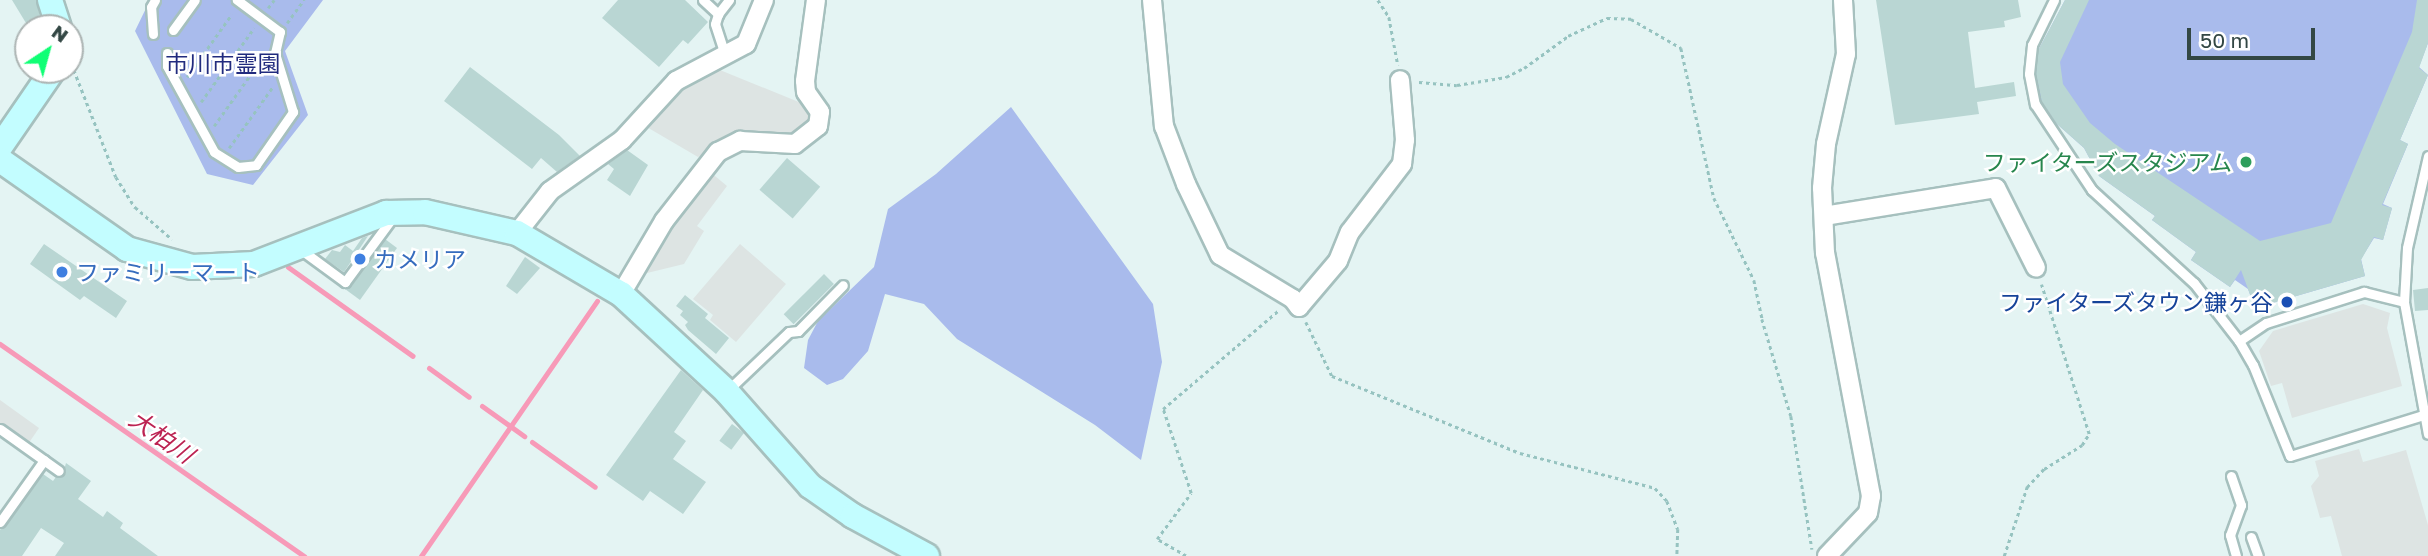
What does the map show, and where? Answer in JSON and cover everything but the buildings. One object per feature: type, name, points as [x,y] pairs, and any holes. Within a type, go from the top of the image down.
[{"type":"street","points":[[517,233],[551,191],[622,140],[676,81],[746,44],[764,0]]},
{"type":"street","points":[[621,294],[664,221],[718,152],[740,141],[795,144],[818,126],[820,112],[806,92],[805,81],[816,0]]},
{"type":"street","points":[[1152,0],[1164,126],[1186,184],[1220,255],[1296,303],[1338,261],[1350,232],[1402,164],[1405,140],[1400,80]]},
{"type":"street","points":[[1827,556],[1868,513],[1871,496],[1839,339],[1825,253],[1822,188],[1826,144],[1846,54],[1843,0]]},
{"type":"street","points":[[0,147],[43,84]]},
{"type":"street","points":[[0,160],[127,249],[162,261],[202,268],[254,264],[386,213],[425,212],[517,233],[621,294],[726,391],[810,486],[853,516],[928,556]]},
{"type":"street","points":[[1824,216],[1996,188],[2036,268]]},
{"type":"lane","points":[[153,34],[151,7],[155,0]]},
{"type":"lane","points":[[173,30],[195,0]]},
{"type":"lane","points":[[703,0],[718,14]]},
{"type":"lane","points":[[725,54],[715,24],[718,14],[729,0]]},
{"type":"lane","points":[[2054,0],[2032,45],[2029,74],[2035,103],[2092,190],[2194,283],[2239,341],[2253,365],[2290,456],[2423,415]]},
{"type":"lane","points":[[167,52],[167,66],[221,159],[238,167],[256,164],[292,115],[275,53],[280,32],[238,1]]},
{"type":"lane","points":[[2428,156],[2407,248],[2404,302],[2428,434]]},
{"type":"lane","points":[[299,248],[345,282],[390,221],[386,213]]},
{"type":"lane","points":[[726,391],[789,332],[799,331],[843,285]]},
{"type":"lane","points":[[2239,341],[2266,323],[2364,292],[2404,302]]},
{"type":"lane","points":[[0,429],[59,471]]},
{"type":"lane","points":[[0,522],[44,460]]},
{"type":"lane","points":[[2231,476],[2241,505],[2230,534],[2236,556]]},
{"type":"lane","points":[[2251,537],[2258,556]]},
{"type":"path","points":[[193,113],[274,0]]},
{"type":"path","points":[[206,137],[304,0]]},
{"type":"path","points":[[1378,0],[1389,17],[1400,80],[1457,85],[1506,76],[1524,68],[1568,36],[1607,18],[1631,19],[1681,48],[1714,198],[1754,280],[1791,416],[1812,556]]},
{"type":"path","points":[[179,88],[238,1]]},
{"type":"path","points":[[221,159],[282,75]]},
{"type":"path","points":[[80,84],[116,177],[135,207],[181,245]]},
{"type":"path","points":[[2004,556],[2027,487],[2043,469],[2082,445],[2090,435],[2036,268]]},
{"type":"path","points":[[1186,556],[1157,539],[1191,493],[1163,409],[1296,303],[1332,376],[1520,453],[1655,488],[1667,501],[1678,529],[1677,556]]},
{"type":"green space","name":"市川市霊園","points":[[150,0],[323,0],[285,51],[308,115],[253,185],[207,174],[135,31]]},
{"type":"green space","name":"ファイターズスタジアム","points":[[2065,0],[2428,0],[2428,43],[2419,67],[2428,75],[2400,140],[2408,144],[2383,204],[2392,208],[2383,240],[2374,238],[2361,259],[2365,276],[2255,308],[2248,289],[2235,280],[2230,287],[2191,260],[2196,252],[2152,220],[2155,216],[2099,176],[2084,148],[2057,124],[2042,102],[2033,79],[2038,51]]},
{"type":"green space","points":[[1011,107],[1153,304],[1162,362],[1141,460],[1095,425],[957,339],[924,304],[885,294],[868,351],[843,379],[827,385],[804,368],[808,340],[818,321],[874,267],[888,209],[936,174]]},
{"type":"shaded area","points":[[715,68],[811,107],[813,122],[800,135],[713,146],[698,157],[645,126],[679,86]]},
{"type":"shaded area","points":[[709,171],[727,186],[697,226],[704,231],[684,264],[643,274],[671,223]]},
{"type":"shaded area","points":[[740,244],[786,284],[736,342],[710,320],[713,315],[693,299]]},
{"type":"shaded area","points":[[2363,304],[2390,313],[2387,328],[2402,386],[2292,418],[2282,383],[2271,386],[2259,351],[2273,331]]},
{"type":"shaded area","points":[[0,400],[39,428],[22,453],[0,437]]},
{"type":"shaded area","points":[[2359,449],[2363,462],[2406,450],[2428,525],[2428,556],[2342,556],[2331,516],[2320,518],[2311,486],[2319,476],[2315,461]]},
{"type":"waterway","points":[[288,267],[413,356]]},
{"type":"waterway","points":[[421,556],[597,301]]},
{"type":"waterway","name":"大柏川","points":[[0,344],[304,556]]},
{"type":"waterway","points":[[429,368],[469,397]]},
{"type":"waterway","points":[[482,406],[524,436]]},
{"type":"waterway","points":[[532,442],[595,487]]},
{"type":"place","name":"ファイターズスタジアム","points":[[2246,162]]},
{"type":"place","name":"カメリア","points":[[360,259]]},
{"type":"place","name":"ファミリーマート","points":[[62,272]]},
{"type":"place","name":"ファイターズタウン鎌ヶ谷","points":[[2287,302]]}]
